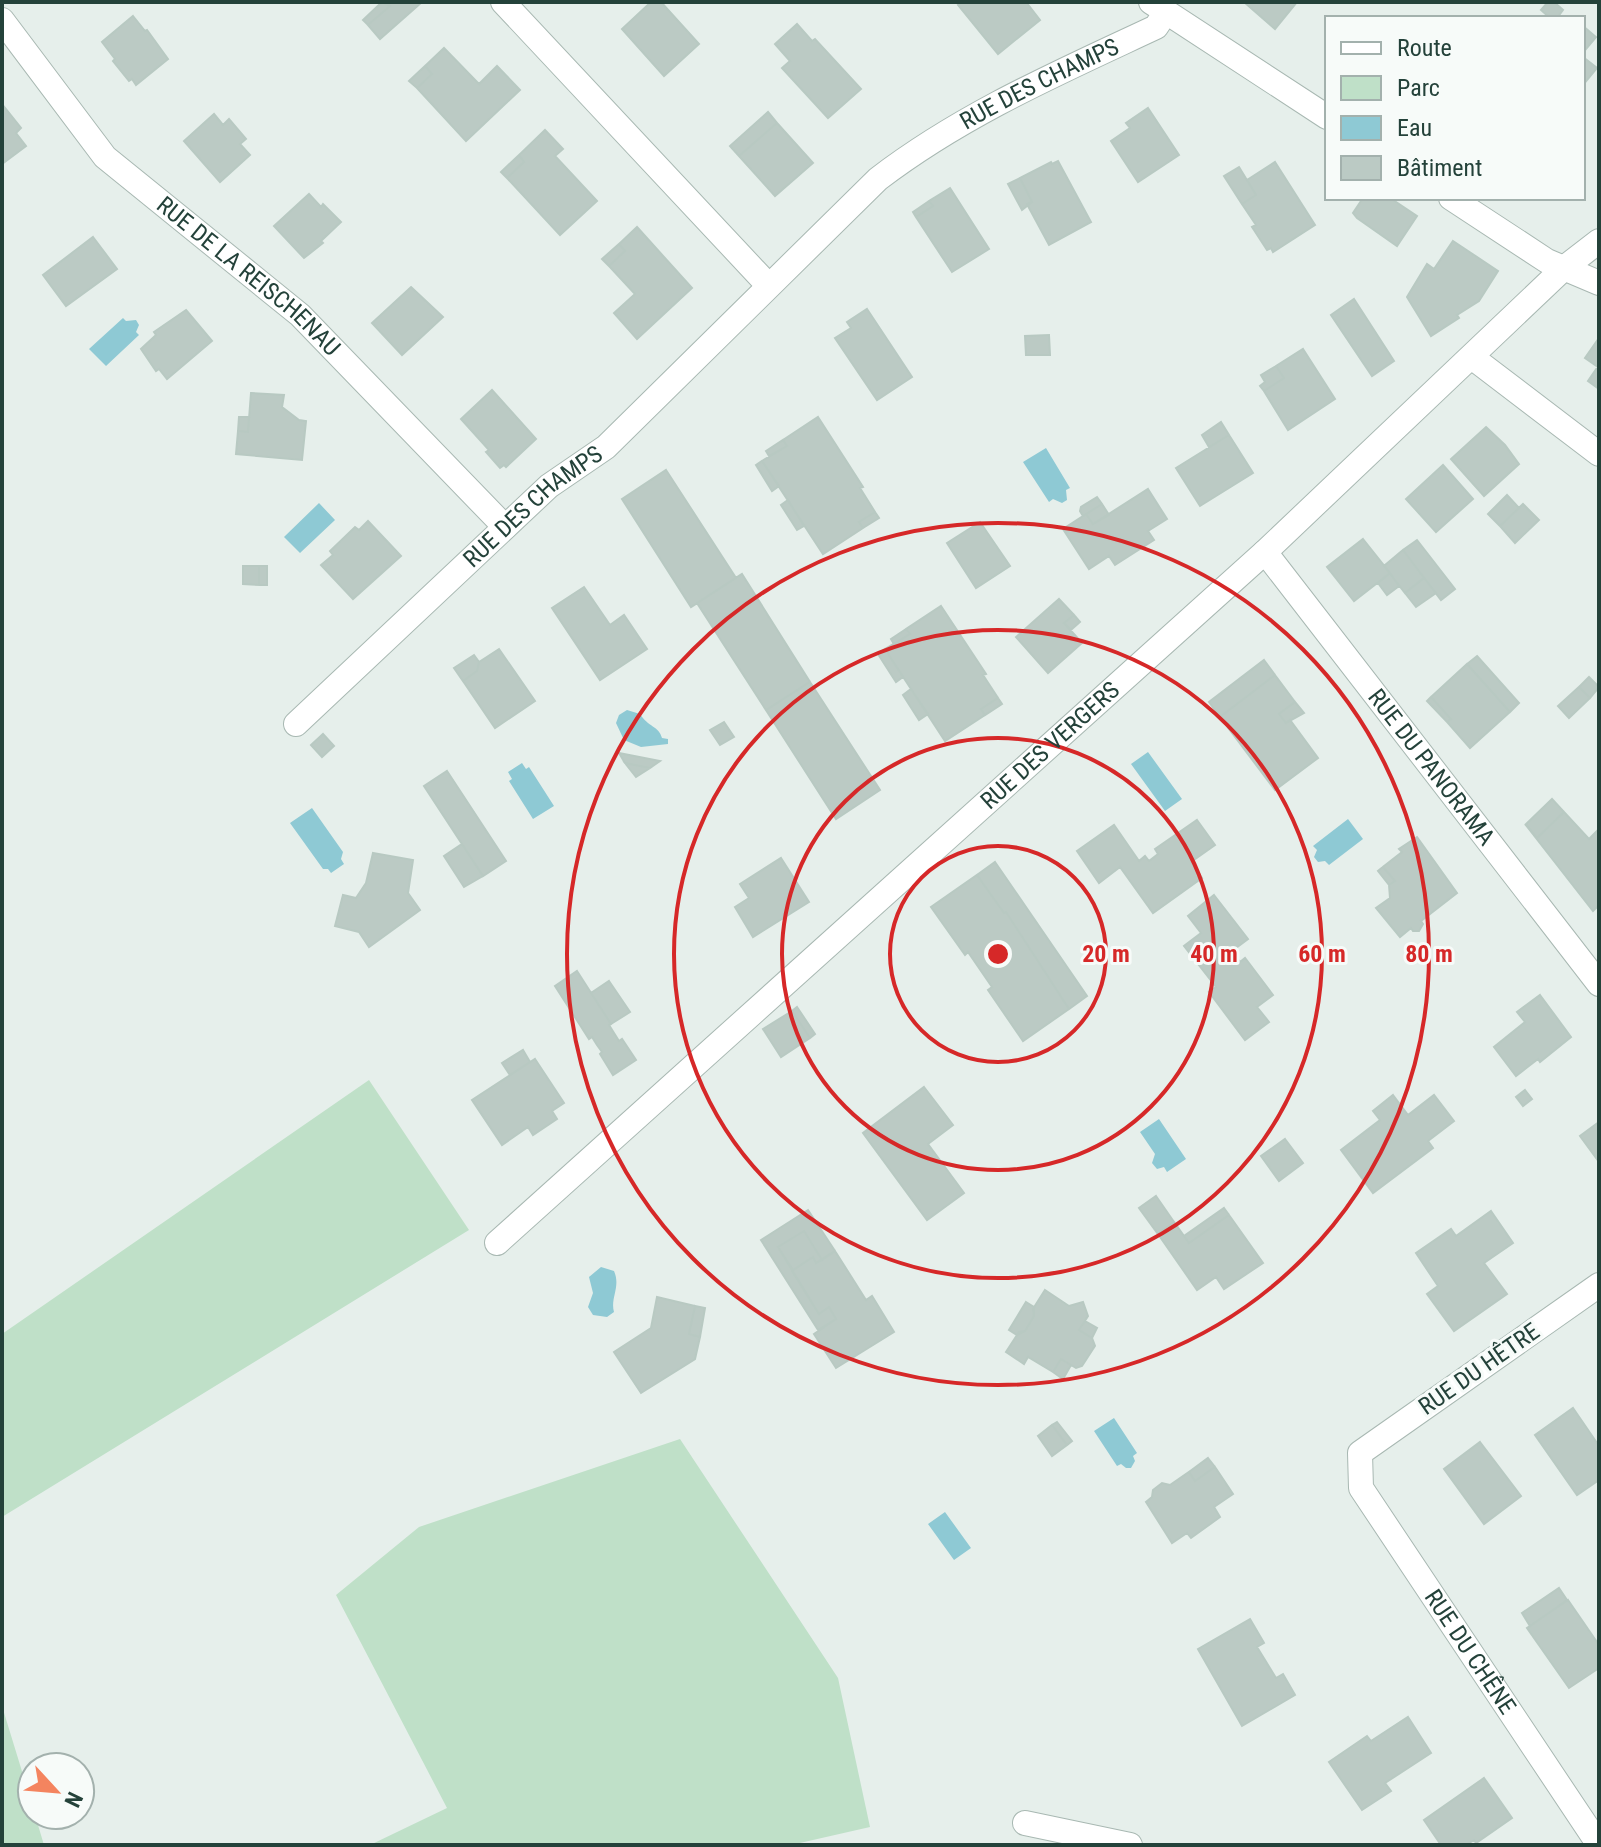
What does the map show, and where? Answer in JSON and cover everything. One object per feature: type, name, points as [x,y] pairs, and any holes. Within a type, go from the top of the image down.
[{"type":"street","points":[[503,2],[768,285]]},
{"type":"street","points":[[1159,7],[1325,116]]},
{"type":"street","name":"RUE DES CHAMPS","points":[[296,724],[549,486],[606,447],[878,179],[920,147],[1005,98],[1156,27],[1159,7]]},
{"type":"street","name":"RUE DE LA REISCHENAU","points":[[2,20],[105,157],[300,315],[505,527]]},
{"type":"street","points":[[1454,200],[1547,261],[1599,283]]},
{"type":"street","name":"RUE DES VERGERS","points":[[497,1243],[1265,552],[1473,358],[1564,268],[1599,241]]},
{"type":"street","points":[[1473,358],[1599,454]]},
{"type":"street","name":"RUE DU PANORAMA","points":[[1265,552],[1599,984]]},
{"type":"street","name":"RUE DU HÊTRE","points":[[1360,1453],[1599,1285]]},
{"type":"street","name":"RUE DU CHÊNE","points":[[1360,1453],[1361,1488],[1599,1845]]},
{"type":"street","points":[[1025,1823],[1130,1845]]},
{"type":"green space","points":[[369,1080],[469,1230],[2,1517],[2,1334]]},
{"type":"green space","points":[[680,1439],[838,1678],[870,1827],[791,1845],[370,1845],[447,1808],[336,1595],[419,1527]]},
{"type":"green space","points":[[2,1706],[16,1752],[16,1831],[40,1831],[44,1845],[2,1845]]},
{"type":"water","points":[[123,318],[126,321],[136,320],[139,335],[106,366],[89,349]]},
{"type":"water","points":[[1046,448],[1070,488],[1066,490],[1067,500],[1062,503],[1053,499],[1049,502],[1023,462]]},
{"type":"water","points":[[319,503],[335,520],[300,553],[284,537]]},
{"type":"water","points":[[627,710],[640,714],[662,738],[668,739],[668,744],[641,747],[624,740],[616,723],[619,715]]},
{"type":"water","points":[[1148,752],[1182,799],[1165,811],[1131,764]]},
{"type":"water","points":[[522,763],[526,769],[529,767],[554,806],[533,819],[509,781],[512,779],[508,772]]},
{"type":"water","points":[[312,808],[343,852],[341,859],[344,864],[331,873],[323,869],[290,823]]},
{"type":"water","points":[[1348,819],[1363,839],[1329,865],[1325,861],[1318,862],[1314,857],[1317,850],[1313,846]]},
{"type":"water","points":[[1159,1119],[1186,1159],[1167,1172],[1164,1167],[1157,1169],[1152,1163],[1155,1154],[1140,1132]]},
{"type":"water","points":[[601,1267],[614,1271],[616,1277],[614,1312],[607,1317],[593,1315],[588,1307],[593,1293],[589,1277]]},
{"type":"water","points":[[1114,1418],[1137,1453],[1133,1456],[1135,1461],[1131,1468],[1121,1464],[1117,1466],[1094,1431]]},
{"type":"water","points":[[945,1512],[971,1548],[954,1560],[928,1524]]},
{"type":"building","points":[[382,2],[390,6],[368,25],[363,20]]},
{"type":"building","points":[[386,2],[422,2],[380,39],[368,25],[390,6]]},
{"type":"building","points":[[651,2],[661,2],[699,44],[664,76],[622,29]]},
{"type":"building","points":[[962,2],[1026,2],[1040,20],[998,54],[958,5]]},
{"type":"building","points":[[1244,2],[1297,2],[1275,29]]},
{"type":"building","points":[[1548,2],[1554,2],[1563,10],[1558,16],[1548,16],[1541,10]]},
{"type":"building","points":[[133,16],[168,59],[136,85],[113,61],[115,59],[102,42]]},
{"type":"building","points":[[797,24],[861,89],[828,118],[782,68],[790,61],[775,44]]},
{"type":"building","points":[[1585,28],[1596,37],[1585,48]]},
{"type":"building","points":[[444,48],[479,84],[497,66],[520,90],[466,141],[417,88],[432,74],[425,66]]},
{"type":"building","points":[[1585,59],[1597,68],[1585,83]]},
{"type":"building","points":[[425,66],[432,74],[417,88],[409,81]]},
{"type":"building","points":[[2,104],[21,128],[16,133],[26,146],[2,164]]},
{"type":"building","points":[[1148,108],[1179,155],[1138,182],[1111,141],[1130,128],[1126,123]]},
{"type":"building","points":[[768,112],[777,123],[739,156],[730,146]]},
{"type":"building","points":[[214,114],[223,125],[229,119],[246,139],[240,144],[250,155],[220,182],[184,141]]},
{"type":"building","points":[[777,123],[813,163],[775,196],[739,156]]},
{"type":"building","points":[[545,130],[563,149],[555,156],[597,201],[560,235],[507,178],[524,162],[519,155]]},
{"type":"building","points":[[519,155],[524,162],[507,178],[501,172]]},
{"type":"building","points":[[1058,161],[1091,222],[1049,245],[1027,204],[1032,202],[1020,178]]},
{"type":"building","points":[[1275,162],[1315,225],[1273,252],[1271,248],[1267,250],[1252,227],[1256,225],[1242,204],[1256,195],[1247,180]]},
{"type":"building","points":[[1239,167],[1256,195],[1242,204],[1224,176]]},
{"type":"building","points":[[1020,178],[1032,202],[1022,210],[1008,184]]},
{"type":"building","points":[[950,188],[989,249],[952,272],[916,217],[933,206],[929,201]]},
{"type":"building","points":[[309,194],[341,222],[321,241],[323,243],[304,258],[274,226]]},
{"type":"building","points":[[1362,200],[1393,200],[1417,216],[1397,246],[1353,213]]},
{"type":"building","points":[[929,201],[933,206],[916,217],[913,212]]},
{"type":"building","points":[[637,227],[692,288],[637,339],[614,313],[635,294],[609,266],[625,251],[619,244]]},
{"type":"building","points":[[93,237],[117,269],[66,306],[43,275]]},
{"type":"building","points":[[1453,241],[1498,271],[1479,301],[1431,336],[1407,297],[1427,264],[1434,269]]},
{"type":"building","points":[[619,244],[625,251],[609,266],[602,259]]},
{"type":"building","points":[[411,287],[443,317],[402,355],[372,323]]},
{"type":"building","points":[[1354,299],[1394,361],[1372,376],[1331,315]]},
{"type":"building","points":[[867,309],[912,377],[877,400],[835,338],[851,328],[847,322]]},
{"type":"building","points":[[186,310],[212,341],[167,379],[159,369],[156,371],[141,349],[156,335],[154,332]]},
{"type":"building","points":[[1049,335],[1050,355],[1026,355],[1025,336]]},
{"type":"building","points":[[1599,338],[1599,365],[1598,367],[1585,358]]},
{"type":"building","points":[[1303,349],[1335,399],[1288,430],[1264,391],[1284,378],[1276,366]]},
{"type":"building","points":[[1599,365],[1599,389],[1588,381]]},
{"type":"building","points":[[1276,366],[1284,378],[1264,391],[1260,386],[1265,382],[1261,375]]},
{"type":"building","points":[[492,390],[536,439],[506,467],[500,468],[486,452],[489,450],[461,419]]},
{"type":"building","points":[[251,393],[284,395],[282,407],[299,420],[306,421],[302,460],[236,454],[238,431],[248,432]]},
{"type":"building","points":[[239,417],[249,417],[248,432],[238,431]]},
{"type":"building","points":[[818,417],[863,487],[860,488],[875,512],[859,522],[863,528],[823,554],[762,461],[787,446],[783,440]]},
{"type":"building","points":[[1221,422],[1229,435],[1209,447],[1202,435]]},
{"type":"building","points":[[1486,427],[1519,464],[1484,496],[1451,459]]},
{"type":"building","points":[[1229,435],[1253,473],[1200,506],[1176,468]]},
{"type":"building","points":[[783,440],[787,446],[769,456],[766,451]]},
{"type":"building","points":[[762,461],[779,486],[772,491],[756,465]]},
{"type":"building","points":[[1443,465],[1473,499],[1436,532],[1406,499]]},
{"type":"building","points":[[666,470],[736,578],[691,607],[622,499]]},
{"type":"building","points":[[1148,489],[1167,519],[1148,531],[1154,540],[1115,565],[1109,556],[1089,569],[1063,529],[1086,514],[1093,524]]},
{"type":"building","points":[[1507,495],[1519,508],[1500,526],[1488,514]]},
{"type":"building","points":[[1097,497],[1102,504],[1083,516],[1081,507]]},
{"type":"building","points":[[788,500],[804,526],[797,530],[781,505]]},
{"type":"building","points":[[1102,504],[1109,515],[1093,524],[1086,514]]},
{"type":"building","points":[[1523,504],[1539,520],[1515,543],[1500,526]]},
{"type":"building","points":[[875,512],[879,518],[863,528],[859,522]]},
{"type":"building","points":[[368,521],[401,556],[353,599],[321,565],[333,555],[330,551],[355,527],[359,530]]},
{"type":"building","points":[[980,522],[1010,566],[976,588],[947,543]]},
{"type":"building","points":[[1363,539],[1390,573],[1354,601],[1327,567]]},
{"type":"building","points":[[1417,540],[1455,589],[1441,600],[1403,550]]},
{"type":"building","points":[[1403,550],[1424,578],[1405,593],[1384,566]]},
{"type":"building","points":[[243,566],[259,566],[259,585],[243,584]]},
{"type":"building","points":[[259,566],[267,566],[267,585],[259,585]]},
{"type":"building","points":[[1390,573],[1399,586],[1387,595],[1378,583]]},
{"type":"building","points":[[742,574],[810,682],[766,710],[697,603]]},
{"type":"building","points":[[1424,578],[1436,593],[1416,607],[1405,593]]},
{"type":"building","points":[[584,587],[610,625],[624,615],[647,649],[600,680],[552,608]]},
{"type":"building","points":[[1059,599],[1074,615],[1064,623],[1082,643],[1048,673],[1016,637]]},
{"type":"building","points":[[941,606],[986,674],[983,675],[998,698],[981,709],[985,715],[945,741],[885,649],[910,634],[906,629]]},
{"type":"building","points":[[1074,615],[1080,622],[1071,630],[1064,623]]},
{"type":"building","points":[[906,629],[910,634],[894,644],[891,639]]},
{"type":"building","points":[[499,649],[535,701],[495,728],[463,681],[477,671],[479,662]]},
{"type":"building","points":[[885,649],[903,677],[896,682],[878,654]]},
{"type":"building","points":[[474,655],[479,662],[477,671],[463,681],[454,668]]},
{"type":"building","points":[[1477,656],[1519,703],[1510,712],[1467,664]]},
{"type":"building","points":[[1264,660],[1275,675],[1220,717],[1209,702]]},
{"type":"building","points":[[1467,664],[1510,712],[1470,748],[1447,722],[1451,719],[1431,697]]},
{"type":"building","points":[[1275,675],[1295,702],[1279,714],[1286,723],[1290,720],[1318,758],[1275,790],[1220,717]]},
{"type":"building","points":[[1589,677],[1599,687],[1590,698],[1579,687]]},
{"type":"building","points":[[810,682],[880,790],[836,819],[766,710]]},
{"type":"building","points":[[1579,687],[1590,698],[1569,718],[1558,706]]},
{"type":"building","points":[[911,689],[928,714],[919,720],[903,695]]},
{"type":"building","points":[[1431,697],[1451,719],[1447,722],[1427,701]]},
{"type":"building","points":[[998,698],[1002,704],[985,715],[981,709]]},
{"type":"building","points":[[1295,702],[1304,713],[1286,723],[1279,714]]},
{"type":"building","points":[[724,722],[734,737],[720,745],[710,730]]},
{"type":"building","points":[[323,734],[334,746],[322,757],[311,745]]},
{"type":"building","points":[[619,753],[660,761],[650,768],[625,763]]},
{"type":"building","points":[[625,763],[650,768],[636,777]]},
{"type":"building","points":[[447,771],[506,861],[483,876],[424,786]]},
{"type":"building","points":[[1552,799],[1564,812],[1537,838],[1526,824]]},
{"type":"building","points":[[1564,812],[1589,839],[1599,829],[1599,905],[1593,911],[1525,824],[1537,838]]},
{"type":"building","points":[[1197,820],[1215,845],[1191,862],[1202,878],[1153,913],[1120,867],[1099,883],[1077,851],[1114,825],[1139,861],[1145,856],[1149,861],[1158,854],[1155,849]]},
{"type":"building","points":[[1417,837],[1457,893],[1421,921],[1423,924],[1419,931],[1411,928],[1400,937],[1376,908],[1390,898],[1389,885],[1395,881],[1383,867],[1402,852],[1399,849]]},
{"type":"building","points":[[462,844],[483,876],[464,887],[444,856]]},
{"type":"building","points":[[373,853],[413,860],[408,893],[420,910],[369,947],[359,932],[335,926],[343,895],[356,898],[366,883]]},
{"type":"building","points":[[781,858],[809,902],[753,937],[735,907],[749,898],[740,884]]},
{"type":"building","points":[[995,862],[1087,996],[1069,1009],[1006,912],[977,875]]},
{"type":"building","points":[[1383,867],[1395,881],[1389,885],[1378,871]]},
{"type":"building","points":[[977,875],[1006,912],[1069,1009],[1023,1041],[988,990],[992,987],[968,952],[965,955],[931,907]]},
{"type":"building","points":[[1214,895],[1248,939],[1232,951],[1240,962],[1245,958],[1273,995],[1257,1007],[1269,1022],[1245,1040],[1209,992],[1216,987],[1184,946],[1201,933],[1188,916]]},
{"type":"building","points":[[577,971],[619,1041],[622,1039],[636,1060],[613,1075],[600,1054],[602,1052],[592,1037],[589,1039],[555,986]]},
{"type":"building","points":[[609,981],[630,1012],[611,1024],[591,993]]},
{"type":"building","points":[[1540,995],[1571,1037],[1540,1062],[1538,1059],[1516,1076],[1494,1047],[1525,1022],[1517,1012]]},
{"type":"building","points":[[797,1007],[815,1034],[810,1038],[792,1011]]},
{"type":"building","points":[[792,1011],[810,1038],[781,1057],[763,1029]]},
{"type":"building","points":[[523,1050],[530,1062],[510,1075],[502,1063]]},
{"type":"building","points":[[535,1059],[564,1103],[552,1111],[557,1119],[533,1135],[528,1127],[502,1145],[472,1100]]},
{"type":"building","points":[[924,1087],[953,1125],[928,1144],[964,1193],[927,1220],[863,1133]]},
{"type":"building","points":[[1525,1090],[1532,1099],[1523,1106],[1516,1097]]},
{"type":"building","points":[[1393,1095],[1408,1115],[1434,1095],[1454,1121],[1428,1141],[1433,1148],[1373,1193],[1341,1150],[1380,1120],[1373,1111]]},
{"type":"building","points":[[1599,1122],[1599,1162],[1580,1136]]},
{"type":"building","points":[[1285,1139],[1303,1163],[1279,1181],[1261,1156]]},
{"type":"building","points":[[1156,1196],[1174,1222],[1158,1234],[1139,1208]]},
{"type":"building","points":[[1224,1208],[1229,1215],[1189,1243],[1184,1236]]},
{"type":"building","points":[[808,1210],[835,1251],[822,1260],[804,1231],[778,1247],[819,1314],[829,1307],[836,1319],[818,1330],[761,1240]]},
{"type":"building","points":[[1491,1211],[1513,1243],[1484,1263],[1507,1294],[1454,1331],[1427,1294],[1438,1286],[1416,1253],[1451,1229],[1456,1236]]},
{"type":"building","points":[[1229,1215],[1263,1263],[1224,1289],[1216,1277],[1197,1290],[1158,1234],[1174,1222],[1189,1243]]},
{"type":"building","points":[[804,1231],[822,1260],[816,1263],[813,1257],[793,1270],[778,1247]]},
{"type":"building","points":[[835,1251],[866,1300],[872,1296],[894,1332],[836,1368],[814,1334],[836,1319],[829,1307],[819,1314],[792,1271],[813,1257],[816,1263]]},
{"type":"building","points":[[1045,1290],[1069,1306],[1083,1302],[1088,1316],[1079,1330],[1092,1338],[1095,1346],[1082,1366],[1076,1368],[1061,1359],[1053,1372],[1028,1357],[1024,1364],[1006,1352],[1019,1332],[1025,1331],[1034,1316],[1033,1309]]},
{"type":"building","points":[[657,1297],[695,1306],[689,1334],[700,1337],[695,1359],[641,1393],[614,1352],[651,1328]]},
{"type":"building","points":[[1026,1302],[1034,1307],[1034,1316],[1025,1331],[1017,1335],[1009,1330]]},
{"type":"building","points":[[695,1306],[705,1308],[700,1337],[689,1334]]},
{"type":"building","points":[[1085,1321],[1097,1328],[1092,1338],[1079,1330]]},
{"type":"building","points":[[1061,1359],[1071,1365],[1063,1379],[1053,1372]]},
{"type":"building","points":[[1573,1408],[1599,1442],[1599,1480],[1577,1495],[1535,1435]]},
{"type":"building","points":[[1057,1422],[1072,1441],[1067,1445],[1052,1425]]},
{"type":"building","points":[[1052,1425],[1067,1445],[1052,1456],[1038,1436]]},
{"type":"building","points":[[1480,1442],[1521,1496],[1484,1524],[1444,1469]]},
{"type":"building","points":[[1208,1458],[1215,1467],[1195,1481],[1189,1472]]},
{"type":"building","points":[[1215,1467],[1233,1494],[1214,1507],[1220,1517],[1191,1538],[1187,1533],[1172,1543],[1146,1502],[1162,1483],[1170,1485],[1189,1472],[1195,1481]]},
{"type":"building","points":[[1559,1588],[1567,1600],[1530,1626],[1522,1613]]},
{"type":"building","points":[[1568,1600],[1599,1645],[1599,1668],[1569,1688],[1527,1628]]},
{"type":"building","points":[[1250,1619],[1264,1643],[1257,1647],[1276,1678],[1283,1674],[1295,1695],[1242,1726],[1198,1649]]},
{"type":"building","points":[[1408,1717],[1431,1753],[1385,1783],[1391,1791],[1362,1810],[1329,1762],[1367,1736],[1371,1741]]},
{"type":"building","points":[[1484,1778],[1512,1818],[1476,1843],[1474,1840],[1466,1845],[1441,1845],[1424,1820]]}]
